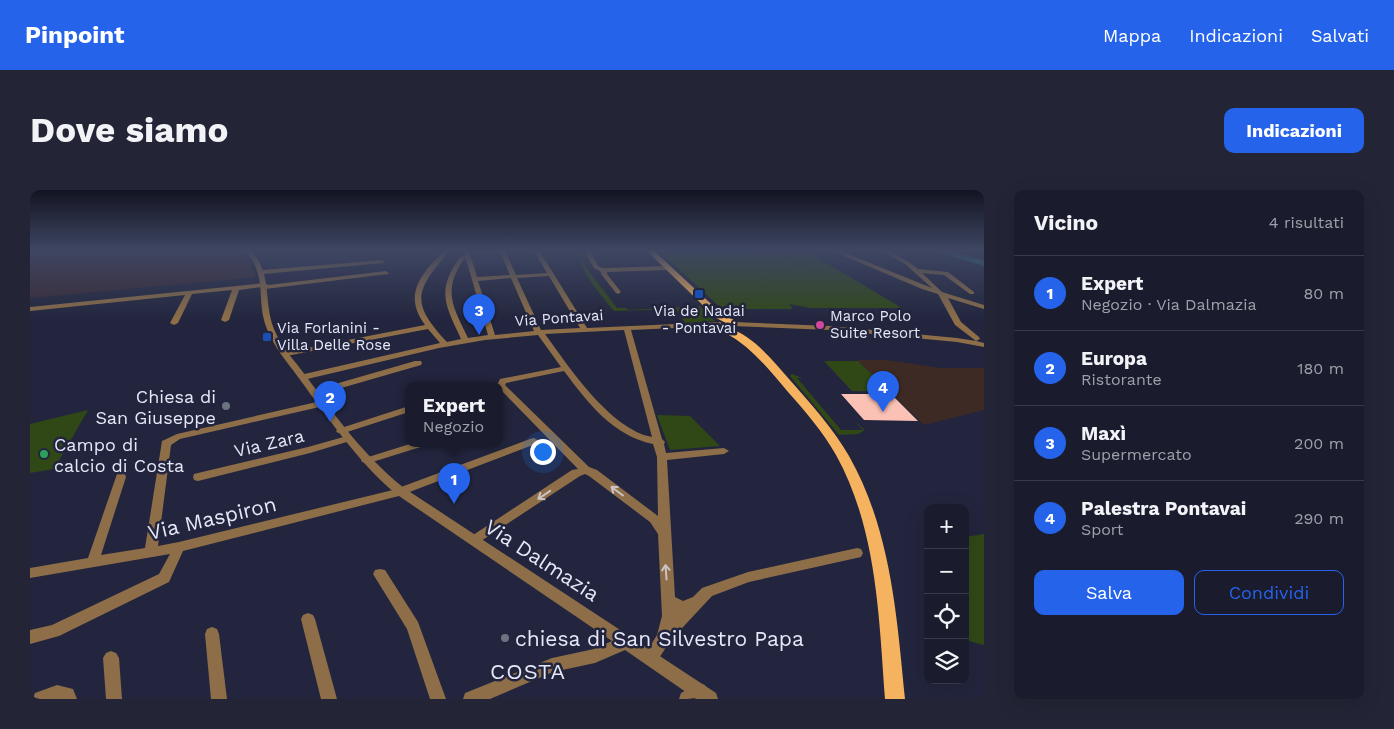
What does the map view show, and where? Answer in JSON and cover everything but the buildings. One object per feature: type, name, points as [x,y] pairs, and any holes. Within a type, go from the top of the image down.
[{"type":"main road","points":[[673,274],[777,372],[816,419],[844,458],[856,483],[877,544],[896,699]]},
{"type":"street","name":"Via Dalmazia","points":[[263,274],[268,324],[286,354],[321,404],[366,461],[400,490],[651,658],[699,696]]},
{"type":"street","points":[[30,309],[379,274]]},
{"type":"street","points":[[427,274],[418,292],[419,311],[428,327],[445,344]]},
{"type":"street","points":[[451,274],[448,287],[452,312],[466,340]]},
{"type":"street","points":[[473,274],[492,337]]},
{"type":"street","points":[[475,279],[550,274],[584,329]]},
{"type":"street","points":[[604,274],[618,292]]},
{"type":"street","points":[[889,274],[916,285],[984,307]]},
{"type":"street","points":[[919,274],[942,294],[956,321],[979,341]]},
{"type":"street","points":[[947,274],[972,293]]},
{"type":"street","points":[[513,276],[540,334],[587,396],[638,437],[660,442]]},
{"type":"street","points":[[916,285],[933,286]]},
{"type":"street","points":[[226,320],[236,288]]},
{"type":"street","points":[[174,323],[190,292]]},
{"type":"street","name":"Via Pontavai","points":[[303,378],[466,340],[521,334],[523,338],[540,334],[562,334],[560,331],[584,329],[758,325],[813,327],[979,341]]},
{"type":"street","points":[[286,354],[428,327]]},
{"type":"street","points":[[627,327],[660,442],[662,457],[668,600],[668,623],[664,637]]},
{"type":"street","points":[[314,393],[418,363]]},
{"type":"street","points":[[502,382],[566,368]]},
{"type":"street","points":[[503,387],[585,470],[593,473],[640,508],[657,522],[664,535]]},
{"type":"street","points":[[151,553],[166,443],[177,437],[321,404]]},
{"type":"street","name":"Via Zara","points":[[198,477],[310,450],[405,411]]},
{"type":"street","name":"Via Maspiron","points":[[30,573],[180,547],[400,490],[534,441]]},
{"type":"street","points":[[366,461],[410,447]]},
{"type":"street","points":[[662,457],[724,451]]},
{"type":"street","points":[[474,540],[576,473],[585,470]]},
{"type":"street","points":[[93,562],[121,477]]},
{"type":"street","points":[[640,508],[653,512],[663,505]]},
{"type":"street","points":[[30,637],[54,631],[164,578],[180,547]]},
{"type":"street","points":[[651,658],[664,637],[707,592],[748,577],[856,552]]},
{"type":"street","points":[[380,574],[412,628],[438,699]]},
{"type":"street","points":[[668,600],[683,608],[695,603]]},
{"type":"street","points":[[308,619],[329,699]]},
{"type":"street","points":[[212,634],[219,699]]},
{"type":"street","points":[[471,699],[552,665],[595,656],[627,642]]},
{"type":"street","points":[[111,658],[114,699]]},
{"type":"street","points":[[41,699],[58,693],[67,695],[69,699]]},
{"type":"shaded area","points":[[30,274],[254,274],[256,277],[30,298]]},
{"type":"shaded area","points":[[857,360],[887,360],[941,368],[984,368],[984,410],[924,425]]},
{"type":"green space","points":[[591,274],[617,308],[626,308],[628,310],[700,306],[715,321],[685,323],[676,309],[614,311],[587,275]]},
{"type":"green space","points":[[684,274],[844,274],[902,308],[810,308],[789,304],[793,309],[720,307]]},
{"type":"green space","points":[[824,361],[858,361],[890,392],[852,391]]},
{"type":"green space","points":[[792,374],[802,378],[797,378],[841,430],[863,430],[854,421],[865,430],[858,434],[839,435],[790,376]]},
{"type":"green space","points":[[88,410],[54,469],[30,473],[30,424]]},
{"type":"green space","points":[[657,415],[690,416],[720,446],[670,450]]},
{"type":"green space","points":[[984,534],[984,645],[969,641],[969,536]]},
{"type":"place","name":"Via de Nadai - Pontavai","points":[[699,294]]},
{"type":"place","name":"Marco Polo Suite Resort","points":[[820,325]]},
{"type":"place","name":"Maxì","points":[[479,335]]},
{"type":"place","name":"Via Forlanini - Villa Delle Rose","points":[[267,337]]},
{"type":"place","name":"Chiesa di San Giuseppe","points":[[226,406]]},
{"type":"place","name":"Palestra Pontavai","points":[[883,412]]},
{"type":"place","name":"Europa","points":[[330,422]]},
{"type":"place","name":"Campo di calcio di Costa","points":[[44,454]]},
{"type":"place","name":"Expert","points":[[454,504]]},
{"type":"place","name":"chiesa di San Silvestro Papa","points":[[505,638]]},
{"type":"district","name":"COSTA","points":[[528,671]]}]
